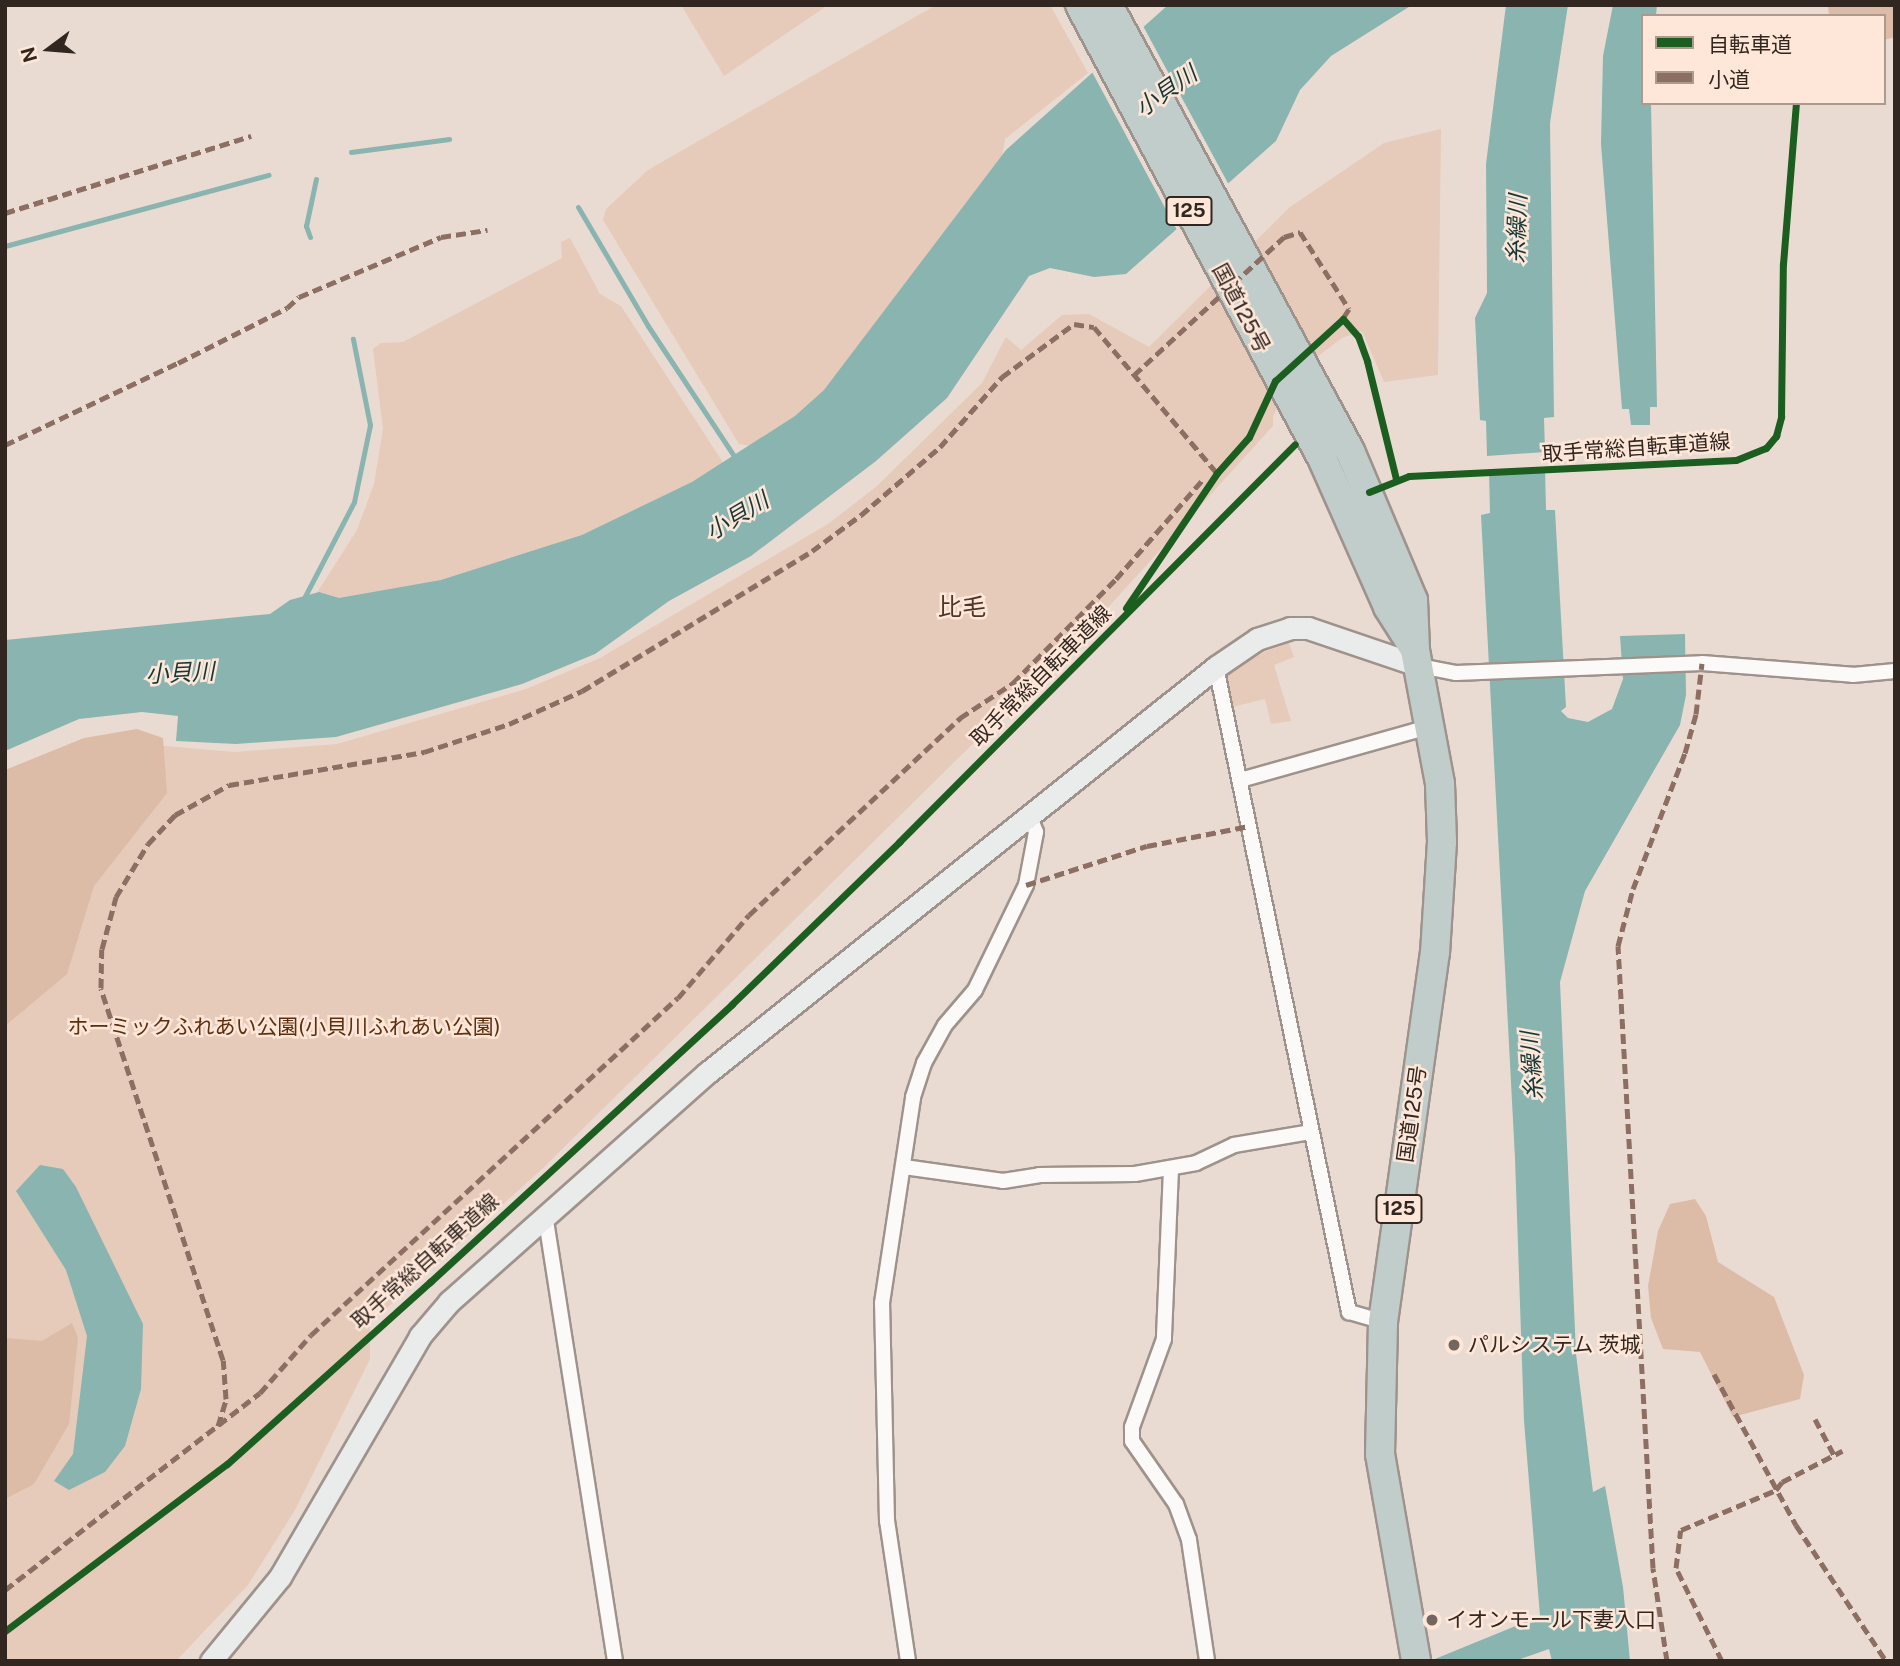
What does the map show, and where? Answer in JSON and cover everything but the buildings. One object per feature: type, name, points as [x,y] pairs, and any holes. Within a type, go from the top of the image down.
[{"type":"highway","name":"国道125号","points":[[1080,5],[1323,460],[1388,607],[1418,658]]},
{"type":"highway","name":"国道125号","points":[[1108,5],[1350,451],[1413,600],[1418,658],[1432,726],[1442,814],[1435,952],[1383,1322],[1380,1454],[1416,1661]]},
{"type":"street","points":[[211,1661],[280,1577],[420,1336],[449,1302],[707,1073],[1029,814],[1216,667],[1257,639],[1290,628],[1325,631],[1373,653],[1418,658],[1464,673],[1692,663],[1853,675],[1895,671]]},
{"type":"street","points":[[1216,667],[1310,1132],[1350,1315],[1383,1322]]},
{"type":"street","points":[[1240,780],[1432,726]]},
{"type":"street","points":[[908,1661],[887,1521],[882,1303],[913,1097],[924,1063],[944,1025],[975,989],[1027,885],[1036,832],[1029,814]]},
{"type":"street","points":[[904,1167],[1003,1181],[1039,1175],[1171,1169],[1212,1158],[1234,1145],[1310,1132]]},
{"type":"street","points":[[1171,1169],[1164,1339],[1132,1427],[1132,1441],[1180,1516],[1189,1540],[1207,1661]]},
{"type":"street","points":[[545,1214],[615,1661]]},
{"type":"green space","points":[[681,5],[828,5],[724,76]]},
{"type":"green space","points":[[936,5],[1050,5],[1088,73],[1005,139],[1001,166],[825,396],[757,447],[739,444],[603,220],[606,209],[648,170]]},
{"type":"green space","name":"ホーミックふれあい公園(小貝川ふれあい公園)","points":[[1441,129],[1438,375],[1384,382],[1362,331],[1342,338],[1296,373],[1273,416],[1273,426],[1082,636],[542,1169],[370,1323],[370,1359],[295,1510],[248,1585],[176,1661],[5,1661],[5,786],[153,745],[235,752],[337,744],[526,689],[600,658],[828,524],[877,486],[982,383],[1006,337],[1021,350],[1062,315],[1089,314],[1149,347],[1290,207],[1384,143]]},
{"type":"green space","points":[[570,238],[600,294],[621,306],[726,467],[671,497],[523,563],[326,605],[315,596],[357,530],[374,484],[383,429],[373,349],[381,343],[403,342],[562,258],[561,242]]},
{"type":"green space","points":[[1289,643],[1294,657],[1274,665],[1291,721],[1271,724],[1265,699],[1232,707],[1227,674],[1264,652]]},
{"type":"shaded area","points":[[1828,5],[1895,5],[1895,37],[1886,39],[1886,14],[1829,14]]},
{"type":"shaded area","points":[[137,729],[163,738],[167,793],[94,886],[67,974],[5,1026],[5,770],[84,738]]},
{"type":"shaded area","points":[[1695,1199],[1706,1216],[1718,1262],[1774,1297],[1804,1375],[1800,1399],[1733,1417],[1700,1352],[1663,1349],[1651,1318],[1648,1286],[1658,1231],[1670,1204]]},
{"type":"shaded area","points":[[72,1323],[78,1338],[69,1424],[34,1484],[5,1499],[5,1338],[42,1341]]},
{"type":"water","name":"小貝川","points":[[1168,5],[1412,5],[1331,56],[1300,90],[1276,141],[1126,274],[1094,277],[1050,268],[1029,276],[947,398],[876,461],[751,556],[669,601],[595,654],[522,684],[336,737],[236,744],[176,741],[178,716],[142,712],[79,719],[5,751],[5,640],[270,614],[290,600],[319,592],[339,598],[441,580],[582,535],[692,482],[795,416],[824,390],[1006,150]]},
{"type":"water","name":"糸繰川","points":[[1506,5],[1568,5],[1550,123],[1554,417],[1544,418],[1545,452],[1487,456],[1486,421],[1480,420],[1475,318],[1487,293],[1486,164]]},
{"type":"water","points":[[1613,5],[1657,5],[1656,14],[1641,14],[1641,105],[1651,105],[1657,407],[1650,407],[1650,425],[1631,425],[1629,409],[1622,409],[1601,144],[1603,56]]},
{"type":"water","name":"糸繰川","points":[[1545,467],[1546,510],[1555,510],[1566,707],[1561,711],[1568,718],[1588,722],[1612,709],[1623,679],[1620,636],[1685,634],[1686,695],[1680,725],[1585,891],[1560,982],[1576,1354],[1593,1492],[1605,1486],[1623,1587],[1630,1661],[1552,1661],[1549,1649],[1515,1661],[1430,1661],[1540,1616],[1524,1421],[1515,1158],[1481,515],[1490,513],[1489,470]]},
{"type":"water","points":[[40,1165],[63,1169],[76,1187],[143,1324],[141,1389],[125,1446],[105,1472],[69,1490],[54,1481],[73,1454],[87,1336],[66,1270],[16,1191]]},
{"type":"pier","points":[[1142,24],[1230,187],[1178,232],[1091,70]]},
{"type":"waterway","points":[[351,152],[449,139]]},
{"type":"waterway","points":[[5,246],[269,175]]},
{"type":"waterway","points":[[310,237],[306,226],[316,179]]},
{"type":"waterway","points":[[578,207],[648,326],[736,459]]},
{"type":"waterway","points":[[303,600],[354,502],[370,425],[353,339]]},
{"type":"marked path","points":[[5,213],[251,136]]},
{"type":"marked path","points":[[5,445],[178,363],[287,308],[299,297],[441,237],[487,230]]},
{"type":"marked path","points":[[1134,375],[1284,237],[1300,232],[1349,309],[1340,323]]},
{"type":"marked path","points":[[218,1426],[226,1399],[223,1360],[101,988],[102,949],[116,897],[148,844],[175,815],[229,785],[424,752],[509,724],[582,691],[812,551],[861,515],[940,447],[1002,377],[1074,324],[1094,327],[1217,473],[1220,469]]},
{"type":"marked path","points":[[5,1590],[260,1393],[311,1335],[678,998],[749,915],[960,718],[1013,683],[1116,579],[1204,478]]},
{"type":"marked path","points":[[1667,1661],[1653,1568],[1618,946],[1633,889],[1685,753],[1696,714],[1702,663]]},
{"type":"marked path","points":[[1026,885],[1147,846],[1249,826]]},
{"type":"marked path","points":[[1714,1374],[1796,1525],[1886,1661]]},
{"type":"marked path","points":[[1815,1419],[1834,1455]]},
{"type":"marked path","points":[[1722,1661],[1676,1568],[1681,1530],[1776,1490],[1782,1482],[1842,1451]]},
{"type":"cycle path","name":"取手常総自転車道線","points":[[1369,492],[1409,476],[1736,460],[1766,448],[1776,436],[1781,417],[1783,264],[1796,105]]},
{"type":"cycle path","name":"取手常総自転車道線","points":[[1126,608],[1217,473],[1249,437],[1275,381],[1343,319],[1358,336],[1367,361],[1396,479]]},
{"type":"cycle path","name":"取手常総自転車道線","points":[[5,1631],[227,1464],[430,1282],[732,1004],[899,842],[1295,444]]},
{"type":"place","name":"パルシステム 茨城","points":[[1454,1345]]},
{"type":"place","name":"イオンモール下妻入口","points":[[1432,1620]]},
{"type":"district","name":"比毛","points":[[962,607]]}]
